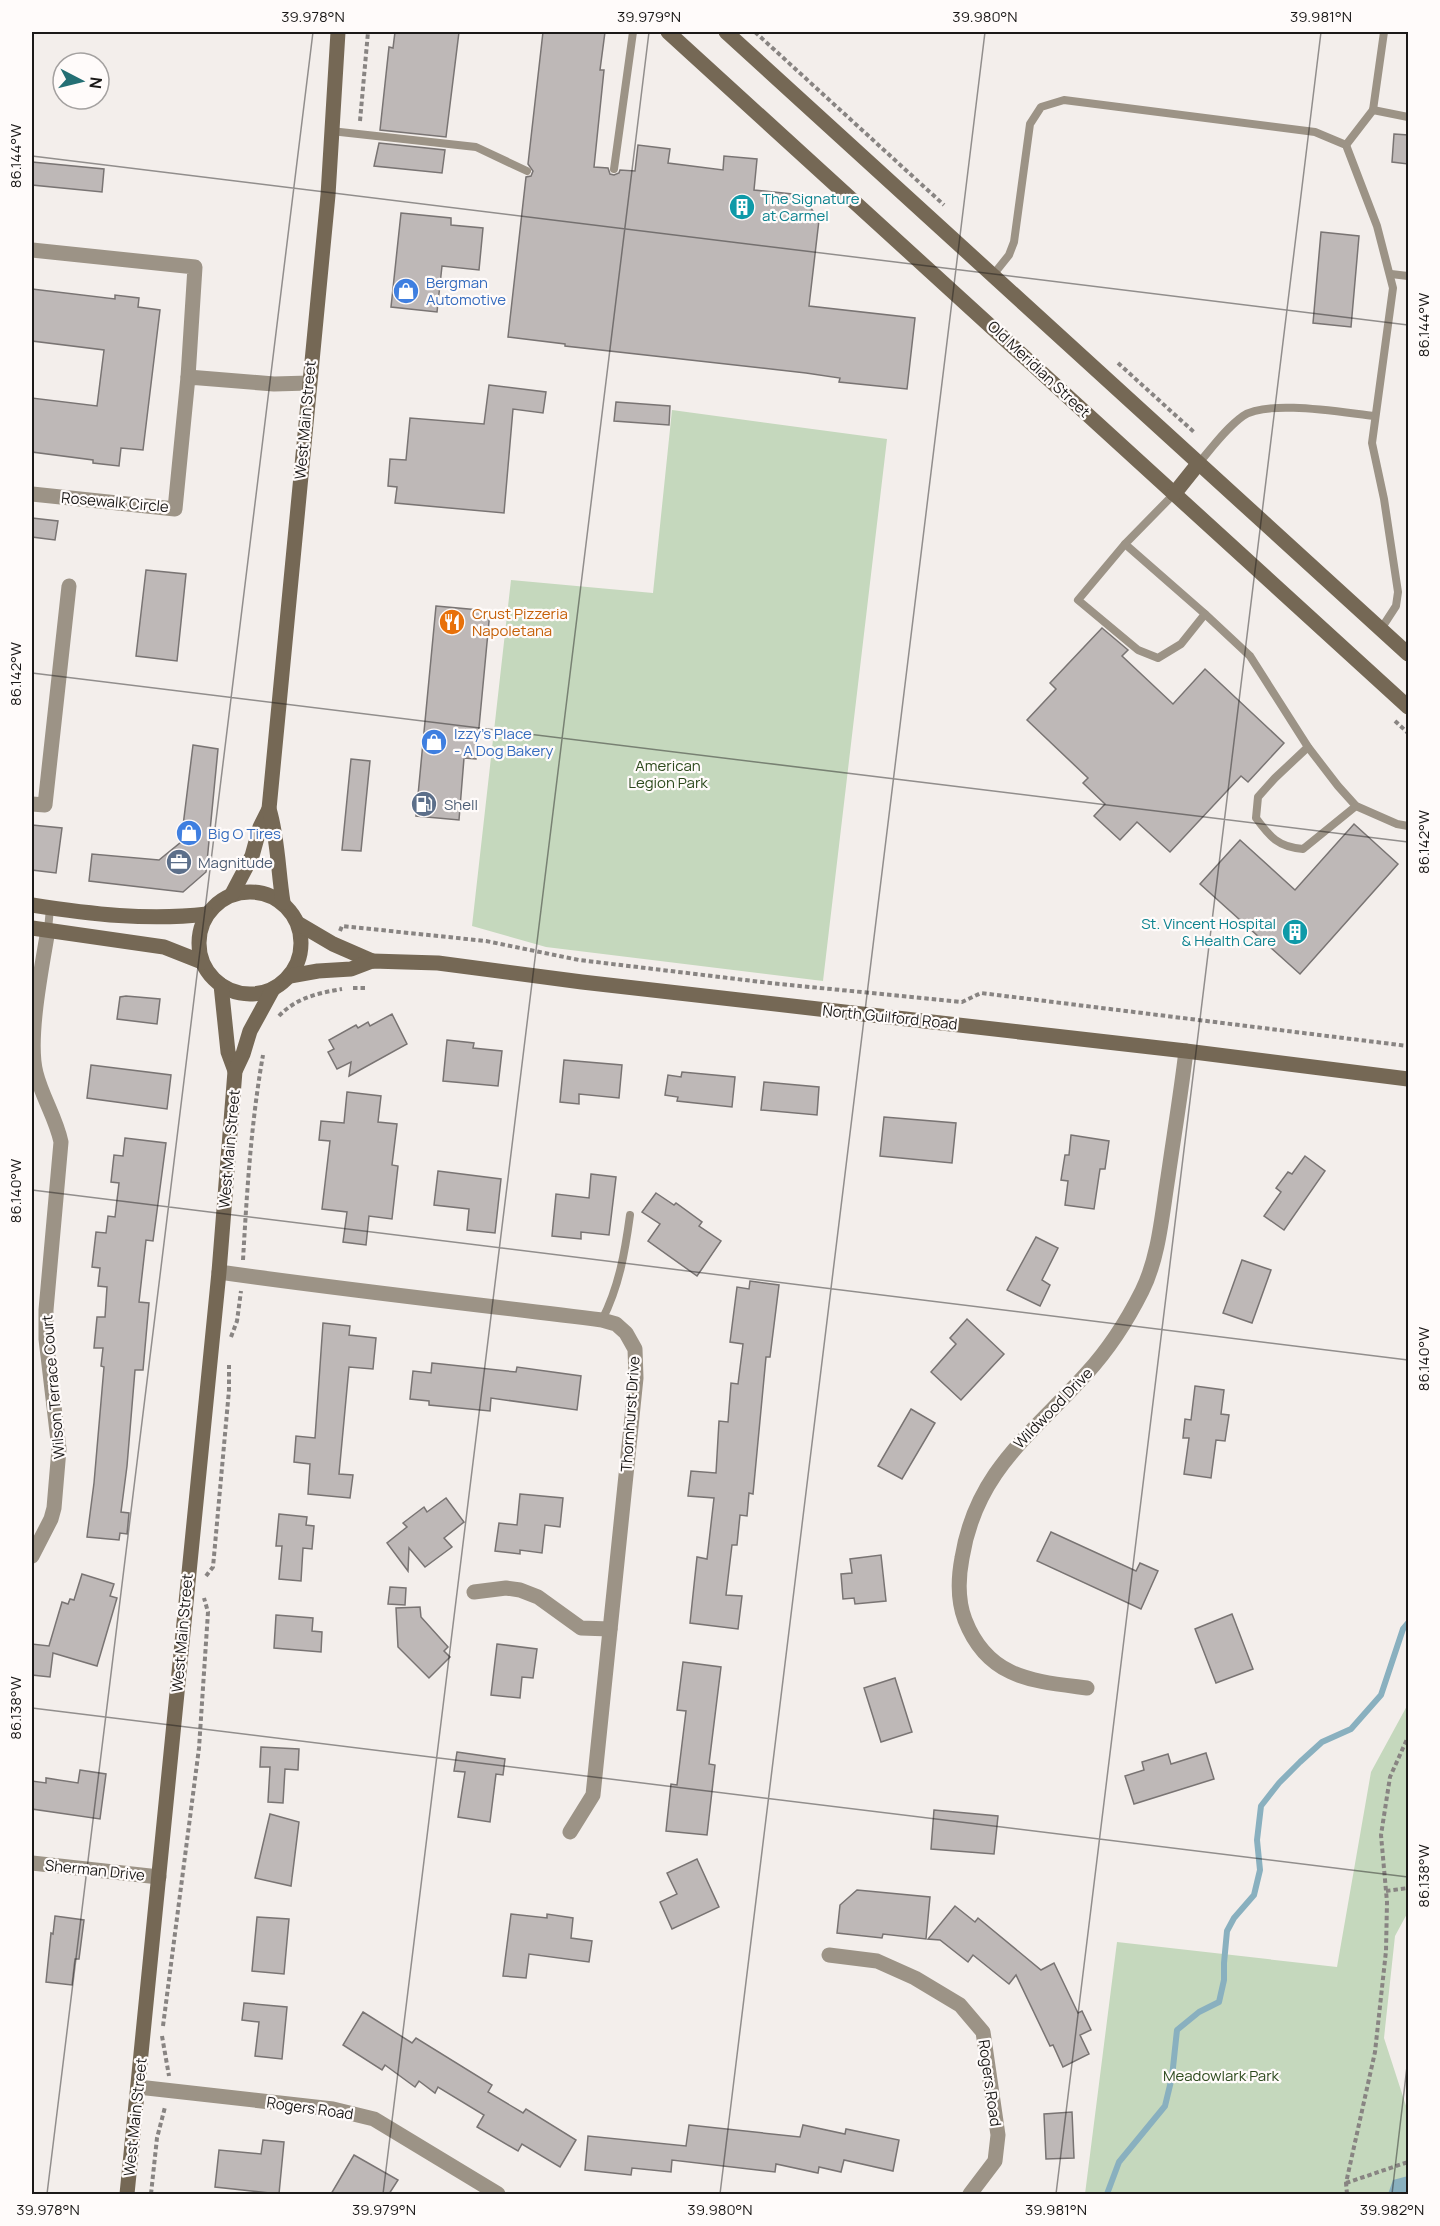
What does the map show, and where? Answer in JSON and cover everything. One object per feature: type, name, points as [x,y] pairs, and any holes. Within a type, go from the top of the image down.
[{"type":"main road","name":"West Main Street","points":[[232,894],[252,856],[260,827],[269,808],[328,185],[339,32]]},
{"type":"main road","name":"Old Meridian Street","points":[[668,32],[1408,707]]},
{"type":"main road","points":[[726,32],[1408,654]]},
{"type":"main road","points":[[1174,494],[1198,464]]},
{"type":"main road","name":"West Main Street","points":[[269,808],[275,829],[277,865],[283,902]]},
{"type":"main road","points":[[245,891],[258,891],[272,895],[283,902],[292,912],[302,937],[297,964],[290,976],[273,989],[260,994],[233,991],[221,985],[210,975],[202,962],[199,946],[200,929],[207,914],[218,902],[232,894],[245,891]]},
{"type":"main road","points":[[32,905],[112,916],[184,917],[207,914]]},
{"type":"main road","name":"North Guilford Road","points":[[298,924],[333,944],[372,961],[438,963],[1408,1079]]},
{"type":"main road","points":[[32,928],[164,947],[202,962]]},
{"type":"main road","name":"North Guilford Road","points":[[290,976],[351,969],[372,961]]},
{"type":"main road","name":"West Main Street","points":[[221,985],[228,1052],[235,1071]]},
{"type":"main road","name":"West Main Street","points":[[127,2194],[219,1272],[235,1071],[250,1031],[273,989]]},
{"type":"street","name":"Rosewalk Circle","points":[[32,250],[195,267],[188,377],[175,509],[32,494]]},
{"type":"street","points":[[188,377],[274,384],[309,383]]},
{"type":"street","points":[[38,804],[69,586]]},
{"type":"street","name":"Wilson Terrace Court","points":[[32,1556],[51,1520],[59,1466],[46,1339],[46,1310],[61,1142],[58,1128],[35,1072],[33,1048],[48,930]]},
{"type":"street","name":"Wildwood Drive","points":[[1087,1688],[1035,1681],[1017,1676],[997,1663],[981,1648],[969,1631],[960,1607],[958,1579],[971,1518],[993,1476],[1010,1453],[1104,1353],[1131,1312],[1143,1287],[1161,1220],[1186,1051]]},
{"type":"street","name":"Thornhurst Drive","points":[[219,1272],[315,1286],[602,1320],[616,1324],[626,1334],[634,1349],[636,1364],[594,1795],[570,1832]]},
{"type":"street","points":[[474,1592],[506,1588],[520,1590],[538,1597],[581,1628],[610,1629]]},
{"type":"street","name":"Sherman Drive","points":[[32,1863],[159,1877]]},
{"type":"street","name":"Rogers Road","points":[[829,1955],[877,1960],[915,1978],[960,2005],[983,2032],[998,2135],[994,2161],[970,2194]]},
{"type":"street","name":"Rogers Road","points":[[138,2087],[333,2109],[374,2119],[498,2194]]},
{"type":"lane","points":[[614,169],[633,32]]},
{"type":"lane","points":[[1346,145],[1373,110],[1384,32]]},
{"type":"lane","points":[[993,275],[1010,255],[1014,242],[1029,124],[1041,107],[1064,100],[1315,132],[1346,145],[1377,226],[1393,288],[1372,443],[1384,499],[1398,592],[1396,606],[1381,629]]},
{"type":"lane","points":[[1373,110],[1408,117]]},
{"type":"lane","points":[[331,131],[476,147],[527,171]]},
{"type":"lane","points":[[1391,274],[1408,276]]},
{"type":"lane","points":[[1198,464],[1233,425],[1252,411],[1292,408],[1375,416]]},
{"type":"lane","points":[[1174,494],[1125,544],[1078,600],[1138,650],[1158,658],[1181,644],[1205,614]]},
{"type":"lane","points":[[1125,544],[1250,656],[1308,747],[1356,806],[1397,824],[1408,826]]},
{"type":"lane","points":[[1308,747],[1258,797],[1256,818],[1267,834],[1286,847],[1303,849],[1356,806]]},
{"type":"lane","points":[[48,930],[50,908]]},
{"type":"lane","points":[[602,1320],[614,1297],[620,1275],[630,1215]]},
{"type":"path","points":[[358,134],[368,32]]},
{"type":"path","points":[[342,926],[486,941],[579,960],[770,983],[962,1002],[981,993],[1408,1046]]},
{"type":"path","points":[[274,1022],[298,1000],[329,991],[368,988]]},
{"type":"path","points":[[229,1345],[237,1321],[243,1275],[246,1192],[263,1054]]},
{"type":"path","points":[[206,1577],[213,1568],[229,1390],[229,1356]]},
{"type":"path","points":[[151,2194],[157,2138],[169,2091],[170,2070],[162,2037],[199,1748],[208,1612],[204,1598],[205,1588]]},
{"type":"path","points":[[1347,2194],[1346,2183],[1375,2052],[1386,1951],[1386,1892],[1381,1835],[1390,1777],[1408,1737]]},
{"type":"path","points":[[1386,1892],[1408,1888]]},
{"type":"path","points":[[1346,2183],[1408,2162]]},
{"type":"green space","name":"American Legion Park","points":[[672,410],[887,439],[823,981],[546,947],[472,926],[511,580],[653,593]]},
{"type":"green space","name":"Meadowlark Park","points":[[1408,1704],[1408,1912],[1395,1936],[1384,2038],[1408,2112],[1408,2194],[1085,2194],[1117,1942],[1337,1967],[1371,1772]]},
{"type":"water","points":[[1408,2176],[1408,2194],[1388,2194],[1393,2180]]},
{"type":"building","points":[[395,32],[459,32],[446,137],[380,130],[389,47],[393,48]]},
{"type":"building","name":"The Signature at Carmel","points":[[543,32],[605,32],[600,70],[604,70],[594,167],[608,168],[610,174],[614,175],[620,170],[635,171],[638,145],[670,149],[668,163],[723,170],[724,156],[757,159],[754,190],[802,195],[819,220],[809,306],[915,318],[907,389],[839,382],[840,378],[806,373],[565,346],[565,344],[508,337],[526,177],[531,176],[533,171],[528,164]]},
{"type":"building","points":[[1394,134],[1408,135],[1408,164],[1392,162]]},
{"type":"building","points":[[379,143],[445,150],[442,173],[374,166]]},
{"type":"building","points":[[32,162],[104,169],[102,192],[32,185]]},
{"type":"building","points":[[401,213],[451,218],[451,225],[483,228],[479,270],[442,266],[437,312],[391,307]]},
{"type":"building","points":[[1321,232],[1359,236],[1351,327],[1313,323]]},
{"type":"building","points":[[32,289],[115,299],[115,295],[139,298],[138,307],[160,310],[143,450],[121,448],[119,466],[32,452],[32,398],[97,406],[104,350],[32,341]]},
{"type":"building","points":[[489,385],[546,392],[543,413],[513,409],[504,513],[395,503],[397,487],[388,486],[390,459],[406,460],[410,418],[484,424]]},
{"type":"building","points":[[616,402],[670,406],[669,425],[614,421]]},
{"type":"building","points":[[32,518],[58,521],[55,540],[32,537]]},
{"type":"building","points":[[146,570],[186,574],[177,661],[136,656]]},
{"type":"building","points":[[436,606],[490,611],[476,759],[464,758],[459,820],[416,816]]},
{"type":"building","points":[[1102,628],[1128,650],[1122,656],[1173,704],[1205,669],[1284,743],[1248,782],[1241,776],[1170,852],[1137,822],[1120,840],[1094,816],[1105,804],[1083,783],[1088,778],[1027,720],[1056,689],[1050,683]]},
{"type":"building","points":[[193,745],[218,749],[206,872],[183,892],[89,881],[92,854],[159,860],[181,842]]},
{"type":"building","points":[[351,759],[370,761],[361,851],[342,850]]},
{"type":"building","name":"St. Vincent Hospital & Health Care","points":[[1354,824],[1398,864],[1300,974],[1200,884],[1240,840],[1295,890]]},
{"type":"building","points":[[32,825],[62,828],[56,873],[32,870]]},
{"type":"building","points":[[120,997],[160,999],[157,1024],[117,1019]]},
{"type":"building","points":[[392,1014],[407,1044],[349,1076],[351,1062],[337,1069],[328,1052],[334,1049],[329,1040],[356,1025],[358,1028],[368,1022],[370,1026]]},
{"type":"building","points":[[447,1040],[474,1043],[473,1048],[502,1051],[498,1086],[443,1081]]},
{"type":"building","points":[[564,1060],[622,1065],[619,1098],[579,1094],[579,1104],[560,1102]]},
{"type":"building","points":[[91,1065],[171,1075],[167,1109],[87,1098]]},
{"type":"building","points":[[682,1072],[735,1077],[732,1107],[677,1101],[678,1097],[665,1095],[668,1075],[681,1077]]},
{"type":"building","points":[[764,1082],[819,1087],[817,1115],[761,1110]]},
{"type":"building","points":[[347,1092],[381,1096],[378,1122],[397,1124],[392,1165],[398,1166],[392,1219],[369,1216],[366,1245],[343,1242],[347,1212],[322,1209],[330,1141],[319,1140],[321,1121],[344,1123]]},
{"type":"building","points":[[884,1117],[956,1123],[952,1163],[880,1156]]},
{"type":"building","points":[[1071,1135],[1109,1141],[1105,1169],[1100,1169],[1094,1209],[1065,1205],[1068,1181],[1061,1180],[1065,1155],[1069,1155]]},
{"type":"building","points":[[125,1138],[166,1143],[153,1241],[146,1240],[139,1302],[149,1303],[143,1370],[135,1370],[121,1512],[129,1513],[127,1534],[120,1533],[119,1540],[87,1537],[104,1367],[101,1366],[103,1348],[94,1348],[97,1317],[105,1317],[107,1287],[98,1286],[100,1268],[92,1267],[96,1232],[106,1233],[108,1216],[115,1217],[119,1183],[111,1182],[114,1155],[123,1156]]},
{"type":"building","points":[[1305,1156],[1325,1171],[1284,1230],[1264,1216],[1281,1192],[1276,1188],[1288,1172],[1292,1174]]},
{"type":"building","points":[[438,1171],[501,1179],[495,1233],[467,1230],[469,1209],[434,1205]]},
{"type":"building","points":[[591,1174],[616,1177],[609,1235],[581,1232],[581,1239],[552,1236],[556,1194],[589,1198]]},
{"type":"building","points":[[656,1193],[674,1205],[676,1203],[702,1222],[699,1226],[721,1241],[697,1276],[648,1241],[660,1224],[642,1212]]},
{"type":"building","points":[[1036,1237],[1058,1248],[1042,1280],[1050,1285],[1040,1306],[1007,1290]]},
{"type":"building","points":[[1242,1260],[1271,1270],[1252,1323],[1223,1313]]},
{"type":"building","points":[[750,1281],[779,1285],[770,1357],[766,1357],[753,1494],[749,1493],[747,1516],[740,1515],[737,1545],[732,1545],[726,1595],[742,1596],[738,1629],[690,1623],[697,1557],[707,1559],[714,1498],[688,1496],[691,1471],[716,1473],[719,1421],[728,1422],[731,1383],[738,1384],[743,1344],[730,1342],[737,1287],[749,1289]]},
{"type":"building","points":[[967,1319],[1004,1354],[961,1400],[931,1372],[956,1344],[950,1338]]},
{"type":"building","points":[[323,1323],[350,1326],[349,1335],[376,1338],[373,1369],[349,1367],[339,1474],[353,1475],[350,1498],[308,1494],[310,1464],[294,1462],[296,1436],[315,1438]]},
{"type":"building","points":[[432,1363],[516,1372],[517,1367],[581,1376],[577,1410],[491,1398],[490,1411],[429,1405],[429,1401],[410,1399],[413,1371],[431,1373]]},
{"type":"building","points":[[1195,1386],[1224,1390],[1221,1414],[1229,1415],[1225,1441],[1216,1440],[1211,1478],[1184,1474],[1189,1438],[1183,1438],[1185,1419],[1191,1420]]},
{"type":"building","points":[[911,1409],[935,1423],[902,1479],[878,1466]]},
{"type":"building","points":[[520,1494],[563,1498],[560,1527],[545,1525],[542,1553],[520,1550],[520,1554],[495,1551],[499,1523],[517,1525]]},
{"type":"building","points":[[446,1498],[464,1522],[444,1538],[452,1547],[425,1567],[409,1548],[408,1571],[387,1543],[407,1527],[403,1523],[424,1507],[427,1512]]},
{"type":"building","points":[[279,1514],[307,1517],[306,1525],[314,1526],[312,1549],[303,1548],[301,1581],[279,1579],[282,1546],[276,1546]]},
{"type":"building","points":[[1051,1532],[1136,1571],[1140,1563],[1158,1571],[1141,1609],[1037,1561]]},
{"type":"building","points":[[881,1555],[886,1601],[855,1604],[854,1598],[843,1599],[841,1574],[852,1573],[850,1559]]},
{"type":"building","points":[[82,1574],[114,1584],[110,1596],[117,1598],[97,1666],[53,1653],[50,1677],[32,1675],[32,1644],[49,1646],[62,1602],[68,1604],[70,1599],[74,1600]]},
{"type":"building","points":[[390,1587],[406,1588],[405,1605],[388,1604]]},
{"type":"building","points":[[420,1607],[421,1617],[448,1647],[444,1651],[450,1657],[429,1678],[398,1647],[396,1608]]},
{"type":"building","points":[[1232,1614],[1253,1669],[1216,1683],[1195,1629]]},
{"type":"building","points":[[276,1615],[313,1618],[312,1631],[322,1632],[321,1652],[274,1648]]},
{"type":"building","points":[[497,1644],[537,1649],[533,1678],[522,1677],[520,1698],[491,1695]]},
{"type":"building","points":[[683,1662],[721,1667],[709,1764],[715,1765],[707,1835],[666,1831],[671,1784],[677,1785],[686,1711],[677,1710]]},
{"type":"building","points":[[895,1678],[912,1732],[881,1742],[864,1688]]},
{"type":"building","points":[[261,1747],[299,1749],[298,1770],[285,1769],[283,1803],[268,1802],[270,1767],[260,1767]]},
{"type":"building","points":[[457,1752],[505,1759],[503,1775],[496,1774],[490,1822],[458,1817],[465,1772],[454,1771]]},
{"type":"building","points":[[1206,1753],[1214,1779],[1134,1804],[1125,1776],[1144,1770],[1142,1762],[1168,1754],[1171,1764]]},
{"type":"building","points":[[80,1770],[106,1774],[100,1819],[32,1809],[32,1781],[46,1783],[46,1778],[78,1783]]},
{"type":"building","points":[[934,1810],[998,1816],[994,1854],[931,1849]]},
{"type":"building","points":[[270,1814],[299,1822],[291,1886],[255,1878]]},
{"type":"building","points":[[697,1859],[719,1907],[672,1929],[660,1902],[677,1894],[667,1873]]},
{"type":"building","points":[[857,1890],[930,1897],[926,1939],[883,1934],[882,1938],[837,1933],[840,1905]]},
{"type":"building","points":[[955,1906],[975,1922],[978,1918],[1041,1970],[1054,1963],[1078,2013],[1082,2011],[1091,2030],[1080,2035],[1089,2054],[1063,2067],[1053,2045],[1050,2046],[1016,1975],[1009,1984],[973,1955],[968,1962],[940,1940],[928,1939]]},
{"type":"building","points":[[511,1914],[547,1918],[547,1914],[573,1918],[571,1938],[592,1941],[589,1962],[529,1954],[526,1978],[503,1976]]},
{"type":"building","points":[[55,1916],[84,1920],[79,1959],[75,1959],[72,1985],[46,1982]]},
{"type":"building","points":[[257,1917],[289,1919],[284,1974],[252,1971]]},
{"type":"building","points":[[244,2003],[287,2007],[282,2059],[255,2056],[259,2022],[242,2020]]},
{"type":"building","points":[[363,2012],[412,2043],[416,2038],[492,2085],[488,2092],[523,2113],[526,2109],[576,2140],[560,2167],[522,2144],[518,2151],[477,2127],[484,2115],[438,2087],[435,2093],[419,2081],[415,2087],[385,2065],[382,2070],[343,2045]]},
{"type":"building","points":[[1072,2112],[1074,2158],[1046,2159],[1044,2114]]},
{"type":"building","points":[[689,2125],[800,2137],[803,2125],[845,2134],[846,2129],[899,2140],[893,2171],[844,2160],[841,2172],[819,2167],[818,2173],[776,2164],[775,2172],[672,2160],[671,2172],[632,2168],[631,2175],[585,2170],[588,2136],[686,2146]]},
{"type":"building","points":[[263,2140],[284,2142],[279,2194],[215,2187],[219,2150],[261,2154]]},
{"type":"building","points":[[354,2155],[398,2180],[389,2194],[331,2194]]},
{"type":"waterway","points":[[1107,2194],[1119,2162],[1165,2106],[1172,2077],[1177,2030],[1199,2012],[1219,2002],[1224,1980],[1227,1931],[1234,1918],[1254,1895],[1260,1870],[1257,1840],[1261,1806],[1300,1762],[1322,1742],[1351,1729],[1381,1695],[1403,1629],[1408,1623]]},
{"type":"place","name":"The Signature at Carmel","points":[[742,207]]},
{"type":"place","name":"Bergman Automotive","points":[[406,291]]},
{"type":"place","name":"Crust Pizzeria Napoletana","points":[[452,622]]},
{"type":"place","name":"Izzy's Place - A Dog Bakery","points":[[434,742]]},
{"type":"place","name":"Shell","points":[[424,804]]},
{"type":"place","name":"Big O Tires","points":[[189,833]]},
{"type":"place","name":"Magnitude","points":[[179,862]]},
{"type":"place","name":"St. Vincent Hospital & Health Care","points":[[1295,932]]}]
